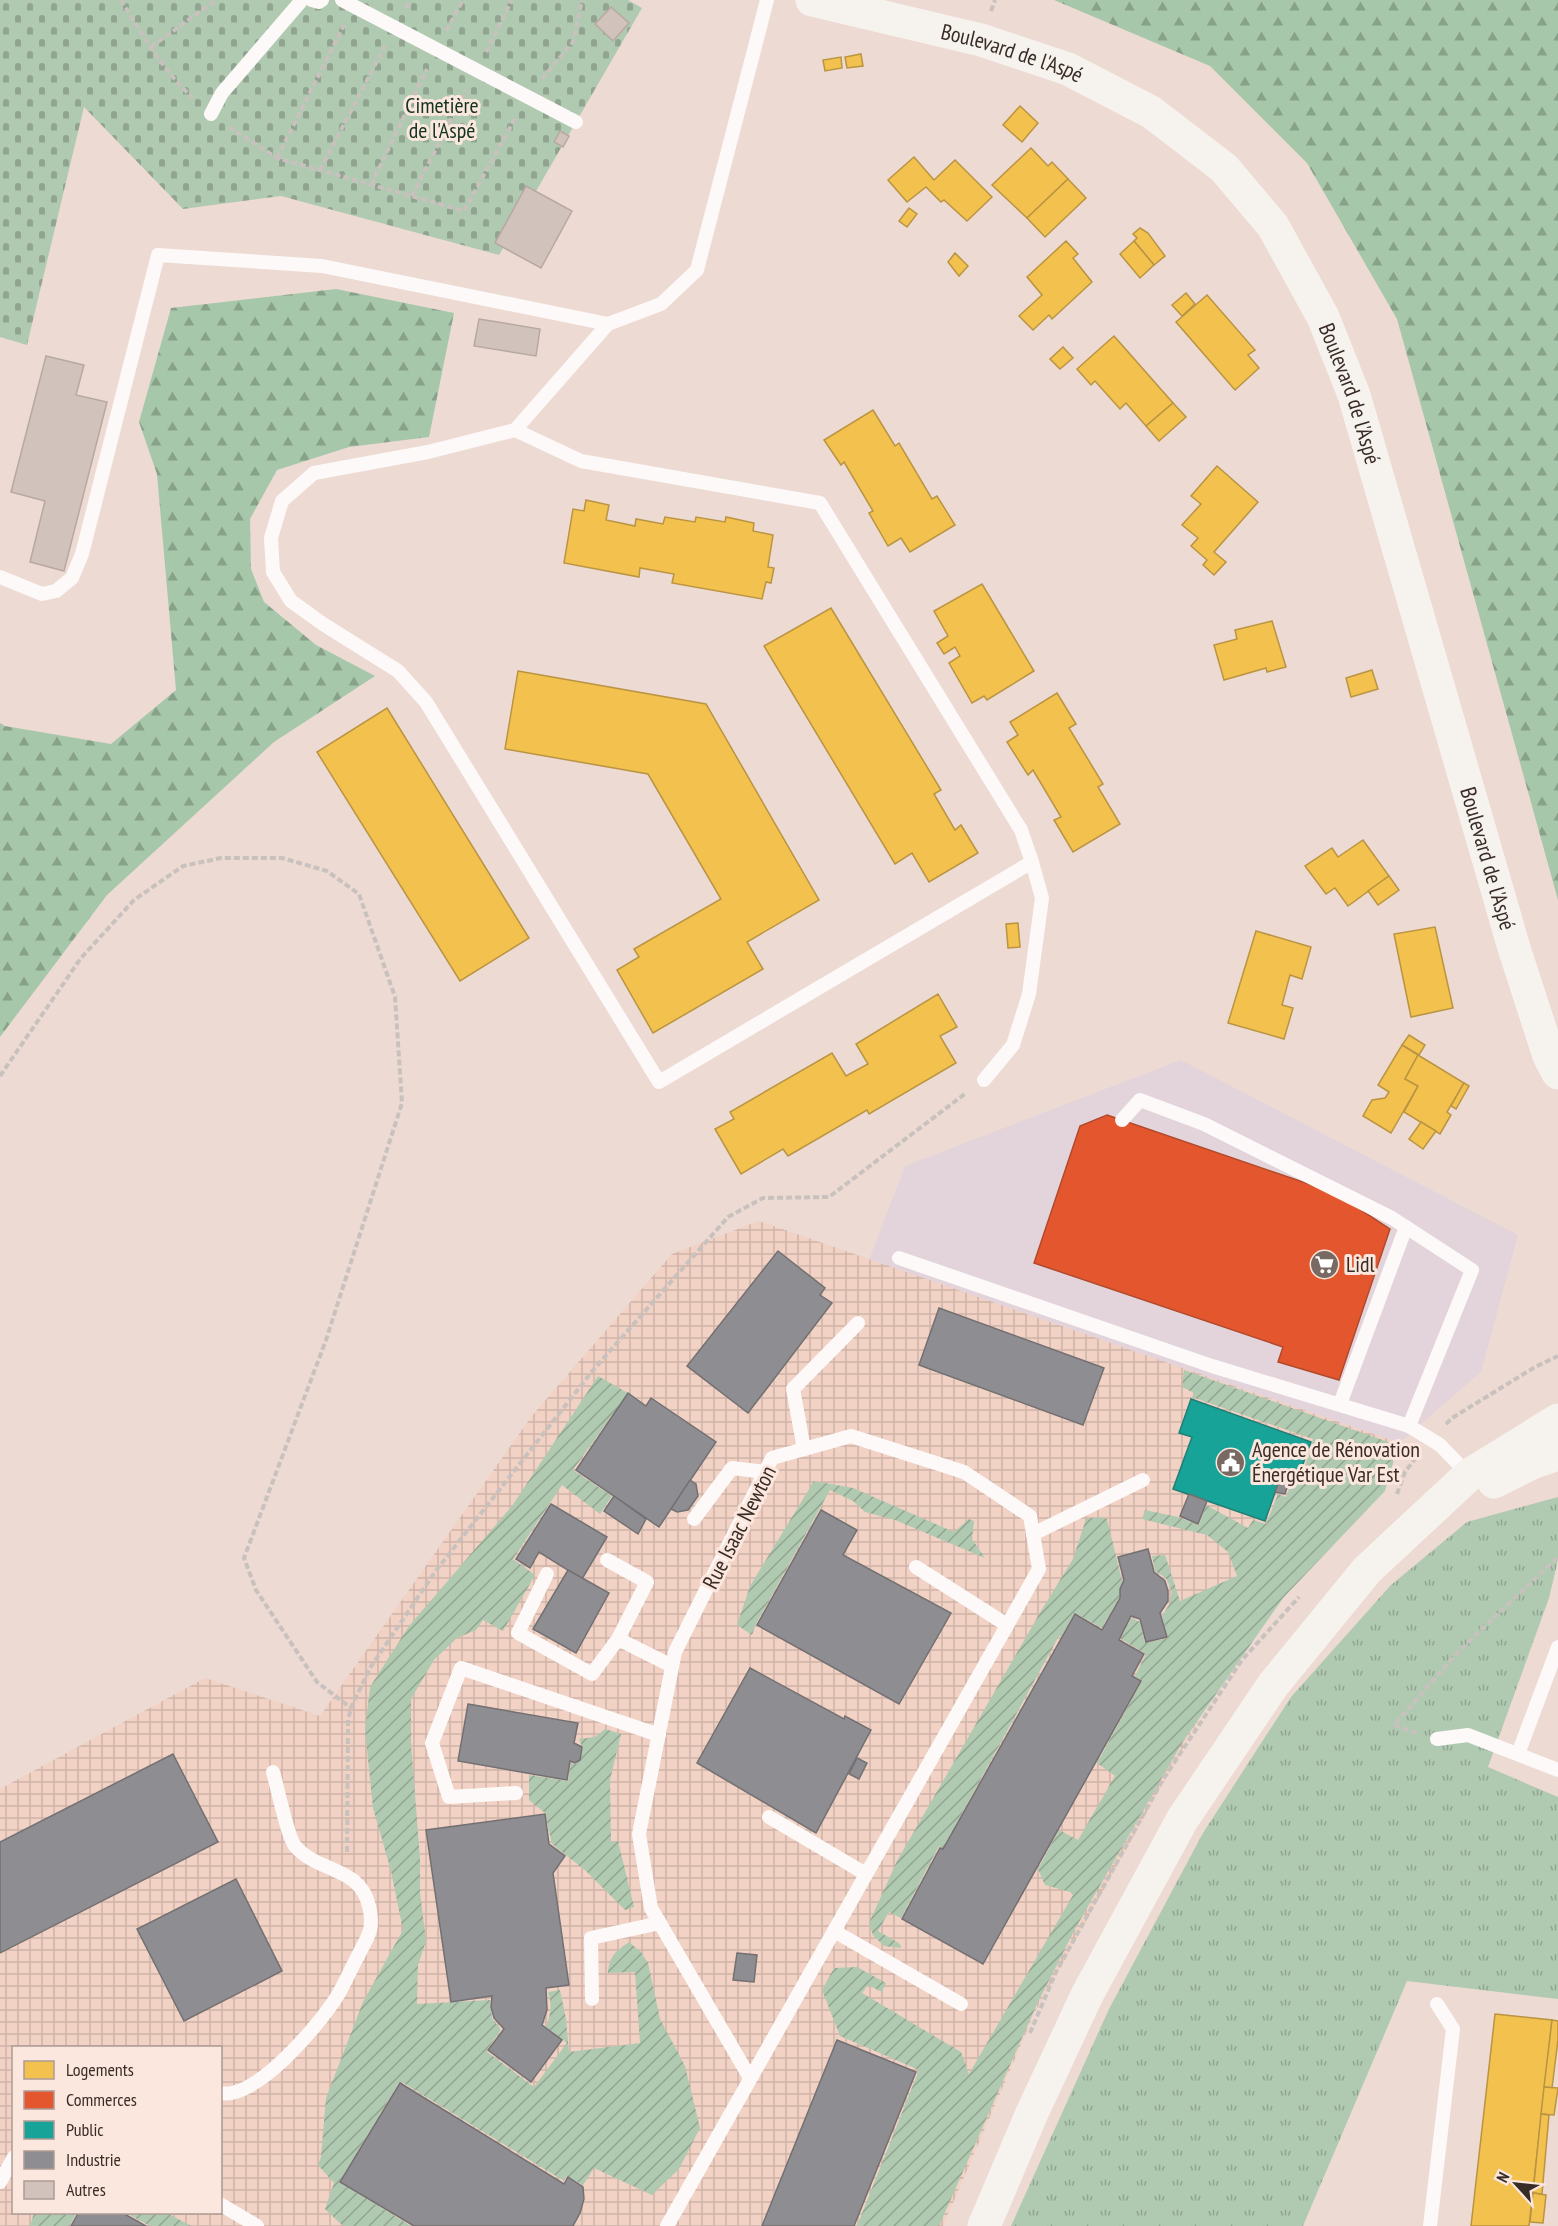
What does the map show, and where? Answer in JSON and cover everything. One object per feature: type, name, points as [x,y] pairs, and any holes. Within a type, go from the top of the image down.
[{"type":"main road","name":"Boulevard de l'Aspé","points":[[812,0],[981,40],[1068,69],[1151,112],[1224,168],[1273,226],[1323,317],[1354,395],[1514,948],[1549,1056],[1558,1073]]},
{"type":"main road","points":[[984,2226],[1032,2113],[1087,1995],[1182,1820],[1273,1685],[1367,1570],[1469,1475],[1558,1420]]},
{"type":"main road","points":[[1416,1526],[1479,1490],[1533,1463],[1558,1454]]},
{"type":"lane","points":[[211,114],[222,93],[302,0]]},
{"type":"lane","points":[[312,0],[319,2],[322,0]]},
{"type":"lane","points":[[767,0],[697,270],[661,304],[608,324],[515,430],[428,452],[314,474],[282,501],[271,538],[273,572],[291,601],[398,671],[426,702],[659,1082],[1032,862]]},
{"type":"lane","points":[[348,3],[576,122]]},
{"type":"lane","points":[[0,577],[42,594],[56,591],[72,578],[82,555],[158,255],[322,266],[574,315],[608,324]]},
{"type":"lane","points":[[515,430],[581,461],[820,503],[1021,830],[1032,862],[1042,898],[1029,994],[1012,1045],[984,1080]]},
{"type":"lane","points":[[1122,1120],[1140,1100],[1204,1124],[1392,1218],[1472,1270],[1409,1426]]},
{"type":"lane","points":[[1340,1404],[1406,1227]]},
{"type":"lane","points":[[899,1258],[1212,1366],[1409,1426],[1440,1445],[1469,1475]]},
{"type":"lane","points":[[804,1449],[793,1389],[858,1323]]},
{"type":"lane","name":"Rue Isaac Newton","points":[[667,2226],[1039,1569],[1030,1516],[964,1472],[851,1436],[772,1458],[675,1652],[639,1834],[651,1908],[750,2078]]},
{"type":"lane","points":[[693,1519],[732,1468],[765,1472]]},
{"type":"lane","points":[[1033,1534],[1143,1480]]},
{"type":"lane","points":[[547,1574],[518,1633],[592,1674],[618,1639],[647,1582],[607,1560]]},
{"type":"lane","points":[[916,1568],[1007,1625]]},
{"type":"lane","points":[[618,1639],[672,1665]]},
{"type":"lane","points":[[1518,1754],[1558,1647]]},
{"type":"lane","points":[[516,1793],[449,1797],[432,1743],[461,1668],[658,1735]]},
{"type":"lane","points":[[1437,1739],[1468,1735],[1558,1770]]},
{"type":"lane","points":[[222,2093],[227,2094],[249,2086],[266,2076],[314,2027],[336,1997],[370,1932],[370,1908],[363,1890],[347,1875],[307,1857],[293,1844],[273,1772]]},
{"type":"lane","points":[[769,1817],[866,1874]]},
{"type":"lane","points":[[592,2000],[591,1938],[660,1923]]},
{"type":"lane","points":[[834,1931],[961,2004]]},
{"type":"lane","points":[[1430,2226],[1453,2029],[1437,2004]]},
{"type":"lane","points":[[0,2182],[12,2161]]},
{"type":"lane","points":[[222,2205],[257,2226]]},
{"type":"path","points":[[122,0],[151,47],[183,90],[211,114],[277,158],[464,211],[528,96],[573,42],[582,0]]},
{"type":"path","points":[[151,47],[216,0]]},
{"type":"path","points":[[320,170],[394,27],[411,0]]},
{"type":"path","points":[[371,185],[463,0]]},
{"type":"path","points":[[412,196],[512,0]]},
{"type":"path","points":[[277,158],[348,3]]},
{"type":"path","points":[[0,1076],[81,958],[134,900],[183,866],[221,858],[282,858],[327,871],[359,894],[395,997],[402,1103],[326,1340],[244,1557],[256,1590],[317,1682],[351,1708]]},
{"type":"path","points":[[347,1875],[348,1720],[351,1708],[370,1668],[435,1572],[594,1369],[728,1217],[763,1198],[829,1197],[984,1080]]},
{"type":"path","points":[[1452,1418],[1535,1367],[1558,1356]]},
{"type":"path","points":[[1437,1739],[1394,1725],[1459,1651],[1558,1557]]},
{"type":"shaded area","points":[[1181,1060],[1518,1235],[1481,1372],[1399,1443],[869,1260],[905,1166]]},
{"type":"shaded area","points":[[759,1221],[1399,1443],[1286,1564],[1035,2012],[943,2226],[0,2226],[0,1789],[205,1678],[320,1716],[531,1417],[672,1254]]},
{"type":"green space","name":"Cimetière de l'Aspé","points":[[0,0],[628,0],[642,8],[499,255],[281,196],[183,209],[84,107],[27,345],[0,337]]},
{"type":"green space","points":[[1054,0],[1558,0],[1558,900],[1397,319],[1307,163],[1210,66]]},
{"type":"green space","points":[[336,289],[454,313],[429,437],[349,447],[277,470],[250,519],[251,569],[264,602],[316,645],[375,676],[274,742],[107,895],[0,1037],[0,723],[5,726],[111,744],[176,690],[157,474],[139,422],[171,308]]},
{"type":"green space","points":[[1184,1370],[1394,1444],[1393,1463],[1385,1491],[1283,1598],[1182,1743],[1075,1929],[1037,2004],[939,2226],[857,2226],[919,2070],[840,2036],[822,1990],[834,1968],[857,1967],[886,1983],[882,1992],[868,1985],[862,1993],[961,2052],[969,2074],[1073,1895],[1070,1892],[1045,1885],[1038,1869],[1059,1830],[1078,1840],[1115,1776],[1097,1763],[1142,1681],[1135,1676],[1146,1654],[1121,1639],[1131,1618],[1140,1622],[1145,1643],[1168,1638],[1162,1616],[1170,1603],[1172,1591],[1166,1578],[1155,1571],[1152,1556],[1165,1555],[1180,1601],[1237,1576],[1228,1552],[1207,1535],[1142,1519],[1145,1510],[1178,1517],[1199,1525],[1206,1505],[1248,1528],[1253,1520],[1266,1524],[1278,1494],[1286,1497],[1294,1476],[1302,1477],[1313,1439],[1192,1397],[1194,1393],[1182,1387]]},
{"type":"green space","points":[[598,1376],[628,1393],[573,1470],[612,1496],[600,1514],[562,1485],[513,1559],[535,1575],[503,1631],[483,1620],[476,1630],[457,1638],[434,1660],[411,1699],[411,1743],[420,1858],[420,1892],[426,1941],[418,1965],[417,2004],[490,2000],[492,2018],[501,2030],[486,2051],[534,2087],[567,2043],[546,2027],[550,2009],[548,1992],[560,1990],[569,2052],[640,2043],[635,1972],[608,1973],[614,1954],[629,1942],[641,1952],[648,1963],[660,2019],[685,2066],[700,2128],[679,2169],[652,2195],[594,2168],[583,2185],[566,2176],[564,2181],[400,2081],[339,2182],[411,2226],[343,2226],[325,2209],[334,2183],[318,2165],[321,2157],[326,2098],[363,2002],[403,1930],[391,1871],[373,1808],[365,1730],[370,1687],[409,1626],[512,1506]]},
{"type":"green space","points":[[814,1481],[853,1488],[954,1532],[969,1519],[974,1521],[972,1539],[985,1558],[895,1520],[865,1512],[853,1501],[830,1490],[752,1635],[737,1625],[750,1586]]},
{"type":"green space","points":[[1558,1497],[1558,1560],[1549,1598],[1488,1767],[1558,1797],[1558,1999],[1407,1981],[1303,2226],[1011,2226],[1109,2009],[1203,1833],[1291,1697],[1391,1585],[1467,1522]]},
{"type":"green space","points":[[1099,1517],[1107,1519],[1122,1581],[1119,1598],[1102,1628],[1075,1613],[1061,1637],[1059,1636],[943,1848],[939,1846],[901,1918],[889,1912],[878,1931],[900,1944],[901,1948],[884,1946],[873,1935],[869,1923],[897,1861],[1073,1559],[1086,1519]]},
{"type":"green space","points":[[605,1729],[621,1734],[610,1780],[611,1842],[618,1841],[634,1907],[625,1910],[586,1871],[552,1844],[545,1813],[529,1800],[529,1775],[568,1781],[571,1763],[576,1764],[580,1760],[582,1746],[579,1739],[595,1737]]},
{"type":"green space","points":[[33,2214],[76,2214],[69,2226],[30,2226]]},
{"type":"green space","points":[[128,2214],[169,2214],[191,2226],[150,2226]]},
{"type":"building: Logements","points":[[861,54],[863,66],[847,68],[845,57]]},
{"type":"building: Logements","points":[[841,57],[842,68],[825,71],[823,60]]},
{"type":"building: Logements","points":[[1020,106],[1038,123],[1022,142],[1003,125]]},
{"type":"building: Logements","points":[[1031,148],[1048,166],[1052,162],[1068,179],[1027,218],[992,185]]},
{"type":"building: Logements","points":[[914,157],[934,180],[955,160],[992,197],[967,221],[944,200],[941,202],[926,187],[907,202],[888,180]]},
{"type":"building: Logements","points":[[1068,179],[1086,198],[1045,237],[1027,218]]},
{"type":"building: Logements","points":[[909,208],[917,214],[907,227],[899,221]]},
{"type":"building: Logements","points":[[1140,228],[1148,233],[1165,256],[1154,265],[1134,241],[1137,238],[1133,234]]},
{"type":"building: Logements","points":[[1066,241],[1078,254],[1073,258],[1092,282],[1052,319],[1049,315],[1033,330],[1019,316],[1042,295],[1027,277]]},
{"type":"building: Logements","points":[[1134,241],[1154,265],[1140,278],[1120,254]]},
{"type":"building: Logements","points":[[955,253],[968,266],[959,276],[948,262]]},
{"type":"building: Logements","points":[[1186,293],[1195,304],[1182,316],[1172,305]]},
{"type":"building: Logements","points":[[1207,295],[1255,350],[1248,355],[1259,368],[1235,390],[1176,322]]},
{"type":"building: Logements","points":[[1114,336],[1173,403],[1146,426],[1126,403],[1120,409],[1095,381],[1091,385],[1077,369]]},
{"type":"building: Logements","points":[[1063,347],[1073,358],[1060,369],[1050,359]]},
{"type":"building: Logements","points":[[1173,403],[1186,417],[1159,441],[1146,426]]},
{"type":"building: Logements","points":[[873,410],[895,446],[899,443],[932,499],[937,496],[955,525],[910,552],[901,538],[888,546],[869,513],[873,511],[844,462],[841,465],[824,440]]},
{"type":"building: Logements","points":[[1217,466],[1258,502],[1214,552],[1226,562],[1214,575],[1203,565],[1207,560],[1191,546],[1198,538],[1182,525],[1201,504],[1191,496]]},
{"type":"building: Logements","points":[[586,500],[609,505],[606,520],[635,526],[636,519],[663,524],[665,517],[695,522],[696,517],[725,522],[726,517],[754,523],[753,531],[773,535],[768,567],[774,568],[771,583],[766,582],[762,599],[672,583],[674,574],[640,568],[639,577],[564,563],[573,509],[584,511]]},
{"type":"building: Logements","points":[[982,584],[1034,671],[987,700],[984,696],[972,703],[949,663],[960,656],[955,647],[944,654],[937,643],[948,636],[934,611]]},
{"type":"building: Logements","points":[[831,608],[941,790],[934,794],[955,830],[961,825],[978,853],[929,882],[912,853],[895,864],[764,646]]},
{"type":"building: Logements","points":[[1272,621],[1286,667],[1267,672],[1266,668],[1224,680],[1214,645],[1237,639],[1235,630]]},
{"type":"building: Logements","points":[[1372,670],[1378,689],[1351,697],[1346,678]]},
{"type":"building: Logements","points":[[518,671],[706,704],[819,900],[747,942],[763,969],[653,1033],[617,970],[639,957],[634,949],[721,899],[648,774],[505,749]]},
{"type":"building: Logements","points":[[1057,693],[1076,724],[1069,728],[1103,784],[1098,787],[1120,824],[1073,852],[1054,820],[1061,817],[1033,770],[1028,775],[1007,742],[1018,735],[1010,722]]},
{"type":"building: Logements","points":[[387,708],[529,938],[460,981],[317,752]]},
{"type":"building: Logements","points":[[1363,840],[1389,876],[1348,906],[1335,888],[1326,894],[1305,866],[1332,848],[1338,857]]},
{"type":"building: Logements","points":[[1389,876],[1399,890],[1378,905],[1368,891]]},
{"type":"building: Logements","points":[[1018,923],[1020,947],[1008,948],[1006,924]]},
{"type":"building: Logements","points":[[1435,927],[1453,1008],[1411,1017],[1394,934]]},
{"type":"building: Logements","points":[[1256,931],[1311,947],[1302,979],[1290,975],[1282,1005],[1293,1008],[1284,1039],[1228,1023]]},
{"type":"building: Logements","points":[[938,994],[957,1027],[940,1036],[956,1063],[869,1114],[867,1110],[788,1156],[783,1149],[741,1174],[715,1129],[734,1119],[730,1112],[832,1053],[846,1076],[868,1064],[856,1044]]},
{"type":"building: Logements","points":[[1409,1035],[1425,1045],[1419,1055],[1402,1045]]},
{"type":"building: Logements","points":[[1402,1045],[1418,1055],[1405,1079],[1418,1086],[1391,1133],[1363,1116],[1372,1100],[1385,1098],[1389,1092],[1378,1085]]},
{"type":"building: Logements","points":[[1418,1055],[1464,1083],[1447,1112],[1451,1115],[1440,1134],[1404,1112],[1418,1086],[1405,1079]]},
{"type":"building: Logements","points":[[1464,1083],[1469,1086],[1456,1109],[1451,1106]]},
{"type":"building: Logements","points":[[1421,1122],[1436,1131],[1423,1149],[1409,1139]]},
{"type":"building: Logements","points":[[1495,2014],[1552,2020],[1529,2226],[1471,2226]]},
{"type":"building: Logements","points":[[1552,2020],[1558,2021],[1558,2040],[1552,2088],[1544,2087]]},
{"type":"building: Logements","points":[[1544,2087],[1558,2088],[1554,2115],[1541,2114]]},
{"type":"building: Logements","points":[[1541,2114],[1549,2115],[1542,2194],[1533,2193]]},
{"type":"building: Logements","points":[[1533,2193],[1546,2195],[1543,2223],[1530,2222]]},
{"type":"building: Commerces","points":[[1107,1115],[1335,1193],[1390,1229],[1339,1380],[1278,1362],[1283,1347],[1034,1263],[1080,1126]]},
{"type":"building: Public","points":[[1191,1399],[1311,1442],[1299,1475],[1283,1470],[1265,1521],[1173,1489],[1192,1437],[1179,1433]]},
{"type":"building: Industrie","points":[[778,1251],[825,1288],[820,1295],[832,1303],[748,1413],[687,1366]]},
{"type":"building: Industrie","points":[[939,1308],[1104,1368],[1083,1425],[919,1365]]},
{"type":"building: Industrie","points":[[628,1393],[646,1406],[651,1398],[716,1442],[659,1527],[576,1470]]},
{"type":"building: Industrie","points":[[1283,1470],[1292,1473],[1285,1494],[1275,1492]]},
{"type":"building: Industrie","points":[[690,1480],[696,1484],[698,1496],[688,1510],[677,1512],[671,1509]]},
{"type":"building: Industrie","points":[[1189,1494],[1207,1501],[1198,1524],[1180,1516]]},
{"type":"building: Industrie","points":[[614,1496],[646,1519],[638,1534],[604,1511]]},
{"type":"building: Industrie","points":[[551,1504],[607,1537],[582,1579],[539,1552],[530,1568],[516,1559]]},
{"type":"building: Industrie","points":[[821,1510],[857,1530],[843,1555],[951,1613],[899,1704],[757,1625]]},
{"type":"building: Industrie","points":[[1148,1549],[1154,1572],[1165,1581],[1168,1591],[1168,1601],[1160,1613],[1167,1637],[1146,1642],[1140,1619],[1131,1616],[1119,1640],[1144,1654],[1132,1676],[1141,1681],[983,1964],[902,1919],[940,1848],[943,1849],[1075,1614],[1102,1630],[1120,1598],[1120,1589],[1124,1580],[1118,1557]]},
{"type":"building: Industrie","points":[[568,1570],[609,1593],[576,1653],[533,1629]]},
{"type":"building: Industrie","points":[[750,1668],[844,1719],[845,1716],[871,1730],[816,1833],[697,1763]]},
{"type":"building: Industrie","points":[[468,1704],[578,1723],[574,1743],[582,1747],[580,1760],[575,1763],[570,1761],[567,1780],[458,1761]]},
{"type":"building: Industrie","points":[[173,1754],[218,1842],[0,1953],[0,1842]]},
{"type":"building: Industrie","points":[[857,1758],[867,1763],[859,1779],[849,1774]]},
{"type":"building: Industrie","points":[[545,1814],[549,1844],[565,1856],[553,1873],[569,1985],[546,1988],[547,2010],[542,2025],[562,2040],[531,2082],[488,2050],[504,2029],[494,2018],[491,2007],[492,1996],[451,2002],[426,1830]]},
{"type":"building: Industrie","points":[[236,1879],[282,1971],[184,2021],[137,1929]]},
{"type":"building: Industrie","points":[[737,1953],[757,1955],[754,1982],[733,1980]]},
{"type":"building: Industrie","points":[[837,2040],[916,2072],[854,2226],[762,2226]]},
{"type":"building: Industrie","points":[[400,2083],[564,2184],[568,2177],[583,2187],[584,2199],[573,2226],[414,2226],[340,2182]]},
{"type":"building: Industrie","points":[[78,2214],[125,2214],[146,2226],[71,2226]]},
{"type":"building: Autres","points":[[611,7],[629,23],[613,41],[595,24]]},
{"type":"building: Autres","points":[[560,131],[569,136],[563,147],[554,142]]},
{"type":"building: Autres","points":[[526,186],[572,211],[541,268],[495,243]]},
{"type":"building: Autres","points":[[479,319],[540,329],[536,356],[474,346]]},
{"type":"building: Autres","points":[[46,356],[84,365],[76,395],[107,402],[64,571],[30,562],[45,501],[11,492]]},
{"type":"place","name":"Lidl","points":[[1325,1264]]},
{"type":"place","name":"Agence de Rénovation Énergétique Var Est","points":[[1231,1462]]}]
